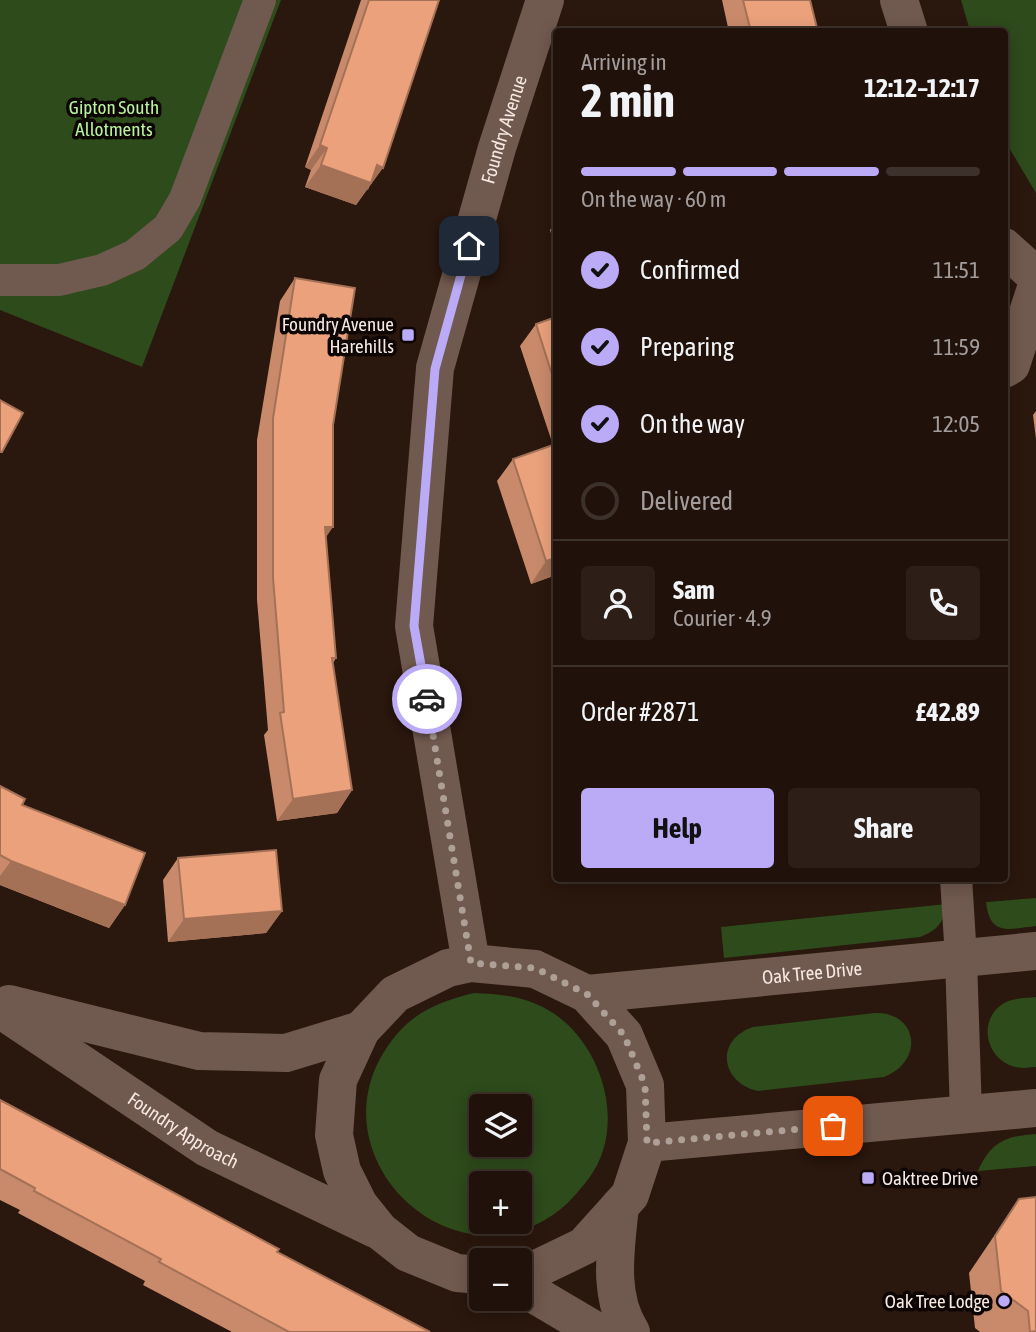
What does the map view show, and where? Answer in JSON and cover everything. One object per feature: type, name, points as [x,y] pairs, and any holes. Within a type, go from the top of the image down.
[{"type":"street","name":"Foundry Avenue","points":[[471,963],[414,626],[435,369],[497,148],[545,0]]},
{"type":"street","points":[[899,0],[908,28]]},
{"type":"street","points":[[1008,251],[1036,276]]},
{"type":"street","points":[[1008,367],[1011,365],[1036,288]]},
{"type":"street","name":"Oak Tree Drive","points":[[587,994],[1036,951]]},
{"type":"street","name":"Foundry Approach","points":[[469,1274],[457,1273],[408,1254],[380,1231],[359,1205],[342,1171],[334,1135],[338,1080],[361,1030],[395,994],[448,968],[471,963],[535,968],[587,994],[624,1035],[645,1085],[647,1143],[629,1195],[584,1246],[532,1271]]},
{"type":"street","name":"Foundry Approach","points":[[0,1002],[199,1051],[286,1053],[361,1030]]},
{"type":"street","name":"Foundry Approach","points":[[0,1009],[207,1148],[380,1231]]},
{"type":"street","points":[[647,1143],[1036,1108]]},
{"type":"street","points":[[620,1206],[613,1276],[626,1325],[631,1332]]},
{"type":"street","points":[[532,1293],[598,1332]]},
{"type":"lane","points":[[0,280],[59,280],[102,270],[135,255],[169,228],[185,199],[260,0]]},
{"type":"lane","points":[[956,882],[966,1114]]},
{"type":"green space","name":"Gipton South Allotments","points":[[0,0],[281,0],[142,367],[0,310]]},
{"type":"green space","points":[[961,0],[1036,0],[1036,193],[1008,146],[1008,28],[969,28]]},
{"type":"green space","points":[[1036,898],[1036,926],[1002,928],[996,926],[988,913],[986,902]]},
{"type":"green space","points":[[947,904],[939,925],[920,937],[724,958],[721,927]]},
{"type":"green space","points":[[474,993],[528,1001],[558,1016],[576,1034],[591,1055],[601,1079],[607,1105],[607,1131],[601,1155],[589,1178],[570,1200],[548,1218],[532,1224],[532,1171],[469,1171],[469,1233],[435,1222],[405,1200],[381,1170],[368,1134],[367,1096],[381,1057],[409,1022],[444,1002]]},
{"type":"green space","points":[[1036,997],[1036,1067],[1012,1066],[1001,1060],[990,1045],[988,1026],[991,1017],[1008,1001]]},
{"type":"green space","points":[[875,1013],[901,1020],[911,1039],[906,1061],[884,1077],[758,1091],[745,1086],[730,1070],[727,1061],[732,1041],[753,1027]]},
{"type":"green space","points":[[1036,1134],[1036,1166],[978,1171],[988,1153],[1000,1142]]},
{"type":"building","points":[[369,0],[439,0],[383,168],[377,165],[371,183],[321,165],[327,148],[320,145]]},
{"type":"building","points":[[743,0],[810,0],[817,28],[750,28]]},
{"type":"building","points":[[295,278],[355,288],[333,425],[333,527],[325,527],[336,658],[332,658],[352,790],[293,799],[280,713],[284,712],[273,578],[273,418]]},
{"type":"building","points":[[553,318],[553,378],[536,324]]},
{"type":"building","points":[[0,400],[23,413],[2,452],[0,452]]},
{"type":"building","points":[[553,445],[553,559],[546,561],[513,459]]},
{"type":"building","points":[[0,786],[25,799],[22,805],[145,853],[125,905],[0,855]]},
{"type":"building","points":[[276,850],[282,911],[184,919],[178,858]]},
{"type":"building","points":[[0,1100],[279,1249],[277,1252],[430,1332],[289,1332],[159,1262],[161,1259],[34,1191],[35,1188],[0,1169]]},
{"type":"building","points":[[1036,1197],[1036,1331],[1030,1332],[1028,1311],[1001,1291],[995,1236],[1019,1199]]},
{"type":"way so far","points":[[427,699],[471,963],[535,968],[587,994],[624,1035],[645,1085],[647,1143],[833,1126]]},
{"type":"place","name":"Foundry Avenue Harehills","points":[[408,335]]},
{"type":"place","name":"Oaktree Drive","points":[[868,1178]]},
{"type":"place","name":"Oak Tree Lodge","points":[[1004,1301]]},
{"type":"route","points":[[427,699],[414,626],[435,369],[469,246]]}]
